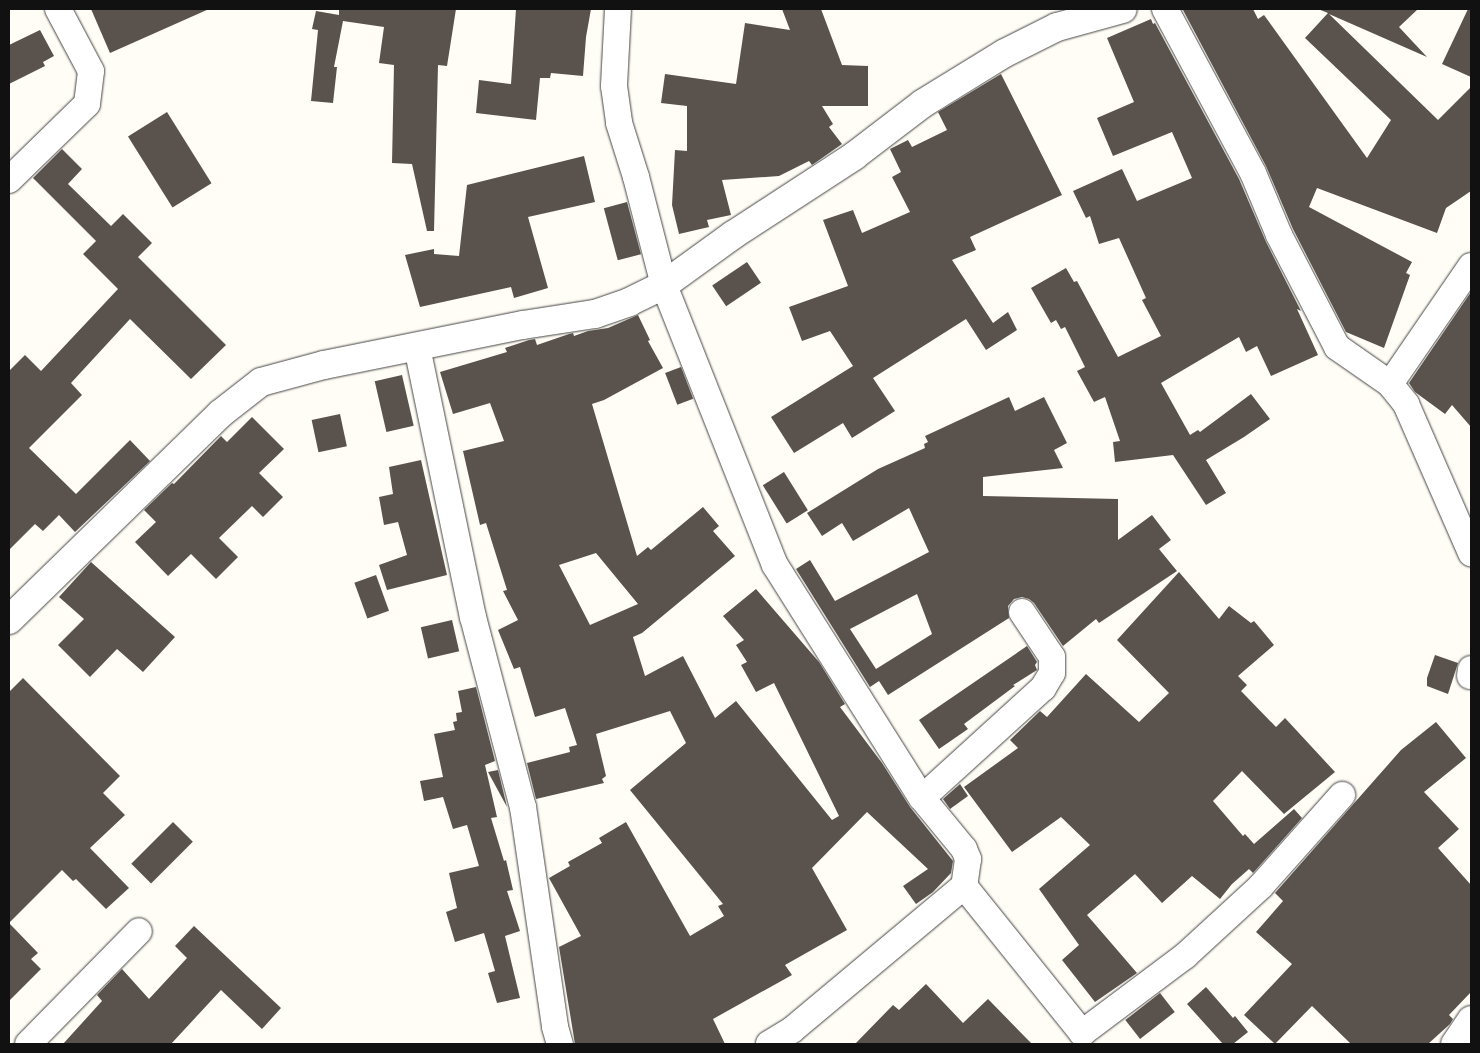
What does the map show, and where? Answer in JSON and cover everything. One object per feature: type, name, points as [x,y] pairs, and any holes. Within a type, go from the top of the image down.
[{"type":"street","points":[[9,180],[87,104],[91,71],[58,9]]},
{"type":"street","points":[[618,9],[614,86],[619,123],[636,177],[664,285],[775,565],[922,798],[966,854],[968,872],[964,886],[792,1030],[769,1044]]},
{"type":"street","points":[[9,620],[220,414],[261,382],[324,365],[523,325],[595,314],[629,302],[664,285],[733,235],[854,156],[922,104],[1005,53],[1057,28],[1124,9]]},
{"type":"street","points":[[1165,9],[1253,173],[1279,235],[1337,346],[1390,384],[1406,404],[1471,553]]},
{"type":"street","points":[[1390,384],[1471,266]]},
{"type":"street","points":[[417,347],[473,618],[523,807],[555,1027],[560,1044]]},
{"type":"street","points":[[922,798],[1042,688],[1052,673],[1052,657],[1022,612]]},
{"type":"street","points":[[964,886],[1082,1040],[1185,956],[1262,886],[1342,795]]},
{"type":"street","points":[[28,1044],[139,931]]},
{"type":"building","points":[[91,9],[209,9],[110,53]]},
{"type":"building","points":[[339,9],[456,9],[447,66],[438,65],[434,231],[427,231],[412,164],[392,163],[394,65],[379,63],[384,27],[343,21],[334,67],[337,67],[333,103],[311,101],[318,30],[312,29],[316,11],[339,15]]},
{"type":"building","points":[[516,9],[591,9],[586,37],[583,76],[551,73],[550,78],[540,78],[536,120],[476,113],[479,80],[511,84]]},
{"type":"building","points":[[782,9],[821,9],[842,65],[868,66],[868,106],[822,106],[833,124],[829,127],[842,144],[812,165],[809,161],[779,176],[722,180],[731,215],[707,220],[709,227],[679,234],[672,205],[675,150],[687,151],[687,106],[661,103],[665,74],[736,84],[745,23],[790,30]]},
{"type":"building","points":[[1253,9],[1258,19],[1264,15],[1367,158],[1391,120],[1305,38],[1328,13],[1318,9],[1418,9],[1399,27],[1427,57],[1329,14],[1438,120],[1471,87],[1471,191],[1446,208],[1437,233],[1317,188],[1309,207],[1412,262],[1406,273],[1410,275],[1384,348],[1346,332],[1293,229],[1266,166],[1183,10]]},
{"type":"building","points":[[1468,9],[1471,9],[1471,77],[1442,64]]},
{"type":"building","points":[[1151,19],[1153,24],[1155,23],[1239,179],[1266,242],[1301,311],[1297,309],[1318,355],[1271,376],[1257,346],[1246,352],[1239,337],[1161,383],[1190,435],[1198,430],[1200,432],[1251,394],[1270,419],[1206,460],[1226,493],[1206,505],[1173,455],[1115,462],[1113,442],[1120,441],[1105,397],[1094,402],[1077,371],[1085,367],[1065,327],[1061,329],[1056,320],[1051,323],[1031,288],[1066,268],[1074,282],[1077,281],[1118,357],[1161,336],[1142,300],[1146,298],[1119,238],[1099,244],[1090,216],[1086,218],[1073,191],[1122,169],[1137,201],[1192,178],[1172,132],[1113,156],[1097,118],[1134,102],[1107,38]]},
{"type":"building","points":[[40,30],[54,56],[43,62],[45,66],[9,84],[9,45]]},
{"type":"building","points":[[1001,74],[1062,195],[970,237],[976,250],[952,260],[993,323],[1008,312],[1017,330],[986,350],[966,319],[873,378],[895,411],[852,438],[843,423],[794,453],[771,417],[853,366],[830,331],[802,341],[789,307],[848,286],[823,220],[853,210],[862,233],[910,212],[892,177],[901,172],[890,149],[908,140],[912,147],[947,130],[938,112]]},
{"type":"building","points":[[167,112],[212,183],[173,208],[128,136]]},
{"type":"building","points":[[62,149],[82,169],[68,184],[111,226],[123,214],[152,243],[138,257],[226,345],[191,379],[130,319],[71,383],[82,395],[29,448],[76,494],[130,440],[150,461],[75,532],[59,515],[43,531],[35,524],[9,550],[9,371],[25,355],[41,371],[118,289],[83,254],[96,241],[33,178]]},
{"type":"building","points":[[584,156],[595,202],[528,217],[548,288],[514,298],[511,287],[420,307],[405,255],[434,249],[434,254],[459,256],[467,185]]},
{"type":"building","points":[[627,202],[641,254],[618,260],[604,208]]},
{"type":"building","points":[[747,262],[761,283],[726,306],[712,285]]},
{"type":"building","points":[[1471,292],[1471,427],[1452,405],[1445,414],[1415,392],[1409,383]]},
{"type":"building","points":[[638,315],[650,340],[648,341],[663,368],[604,400],[592,404],[637,556],[648,547],[651,550],[703,507],[719,526],[713,531],[735,556],[642,633],[633,637],[645,676],[683,656],[715,718],[736,701],[832,820],[839,816],[774,683],[756,692],[741,665],[747,662],[736,645],[744,640],[723,616],[756,589],[819,662],[845,704],[840,707],[882,763],[910,807],[953,861],[951,873],[933,892],[916,904],[903,886],[928,869],[867,812],[812,868],[847,930],[785,965],[792,975],[713,1019],[725,1044],[575,1044],[559,947],[581,936],[549,878],[570,866],[568,862],[602,843],[599,838],[626,822],[690,936],[724,916],[718,906],[723,904],[630,790],[686,743],[670,711],[596,734],[606,776],[602,779],[604,783],[536,799],[527,763],[570,752],[569,747],[577,745],[565,708],[535,717],[520,667],[514,669],[498,630],[518,620],[503,591],[507,590],[486,523],[480,525],[463,451],[504,441],[490,403],[453,414],[440,372],[507,352],[505,348],[529,340],[535,339],[537,345],[573,333],[574,336],[588,331],[608,328]],"holes":[[[596,553],[638,604],[590,625],[559,565]]]},
{"type":"building","points":[[681,367],[693,399],[677,405],[665,373]]},
{"type":"building","points":[[402,375],[414,426],[386,432],[375,381]]},
{"type":"building","points":[[1009,397],[1015,411],[1044,397],[1067,443],[1054,450],[1063,468],[983,477],[983,496],[1118,499],[1118,540],[1152,515],[1171,540],[1159,549],[1177,571],[1099,623],[1096,619],[1063,646],[1034,603],[1022,597],[1014,599],[1008,606],[1009,618],[888,695],[879,681],[870,687],[796,569],[810,560],[835,601],[929,552],[909,508],[853,541],[842,523],[822,536],[807,513],[878,469],[925,448],[924,444],[928,442],[925,436]],"holes":[[[917,594],[932,634],[876,669],[850,629]]]},
{"type":"building","points":[[340,414],[347,446],[318,452],[312,420]]},
{"type":"building","points":[[252,417],[284,449],[259,473],[283,497],[263,517],[252,506],[219,538],[238,557],[216,579],[191,554],[168,576],[135,542],[156,522],[144,510],[172,483],[174,484],[221,436],[227,442]]},
{"type":"building","points":[[421,460],[447,575],[387,590],[379,565],[407,555],[398,522],[384,525],[379,497],[393,494],[389,467]]},
{"type":"building","points":[[784,472],[808,510],[787,523],[763,485]]},
{"type":"building","points":[[91,562],[175,637],[143,672],[117,649],[90,677],[58,645],[84,619],[59,597]]},
{"type":"building","points":[[1179,572],[1219,619],[1229,606],[1251,623],[1254,621],[1274,645],[1238,676],[1247,685],[1241,691],[1276,727],[1285,718],[1335,772],[1284,814],[1242,771],[1213,801],[1243,836],[1245,834],[1254,844],[1294,809],[1302,818],[1253,873],[1249,869],[1232,884],[1220,899],[1192,876],[1162,903],[1135,874],[1087,915],[1137,973],[1095,1002],[1062,960],[1079,945],[1039,889],[1090,845],[1061,817],[1012,852],[964,787],[1018,748],[1010,740],[1040,711],[1047,717],[1086,674],[1139,722],[1169,693],[1117,640]]},
{"type":"building","points":[[376,575],[389,611],[367,619],[354,583]]},
{"type":"building","points":[[452,620],[459,651],[428,658],[421,627]]},
{"type":"building","points":[[1027,646],[1037,662],[1035,665],[1037,670],[1013,685],[1015,686],[964,724],[968,729],[939,749],[919,720]]},
{"type":"building","points":[[1435,655],[1458,663],[1448,694],[1427,686],[1427,678]]},
{"type":"building","points":[[23,678],[120,776],[103,793],[125,815],[90,848],[129,888],[106,909],[76,879],[73,881],[62,870],[9,923],[9,692]]},
{"type":"building","points":[[476,687],[495,761],[485,765],[497,817],[491,818],[504,861],[506,860],[513,890],[507,891],[520,931],[505,936],[520,998],[497,1003],[488,973],[495,971],[484,933],[455,942],[446,912],[457,908],[449,873],[479,866],[467,825],[453,829],[443,797],[424,801],[420,781],[443,777],[434,734],[455,730],[453,722],[457,721],[456,713],[462,712],[458,691]]},
{"type":"building","points":[[1436,722],[1466,758],[1424,792],[1459,829],[1438,848],[1471,885],[1471,992],[1449,1015],[1453,1019],[1450,1024],[1428,1044],[1351,1044],[1312,1006],[1275,1044],[1244,1015],[1292,964],[1256,932],[1283,901],[1275,893],[1401,750]]},
{"type":"building","points":[[498,770],[507,807],[488,772]]},
{"type":"building","points":[[960,784],[968,796],[950,809],[943,799]]},
{"type":"building","points":[[173,822],[193,842],[151,884],[131,864]]},
{"type":"building","points":[[9,923],[38,953],[31,959],[41,969],[9,1001]]},
{"type":"building","points":[[194,926],[281,1008],[262,1029],[221,990],[171,1044],[63,1044],[102,1001],[97,995],[122,969],[149,999],[187,958],[175,946]]},
{"type":"building","points":[[926,984],[963,1023],[988,999],[1032,1044],[855,1044],[893,1005],[899,1010]]},
{"type":"building","points":[[1206,987],[1248,1032],[1233,1044],[1223,1044],[1187,1004]]},
{"type":"building","points":[[1160,993],[1175,1012],[1140,1039],[1125,1020]]}]
